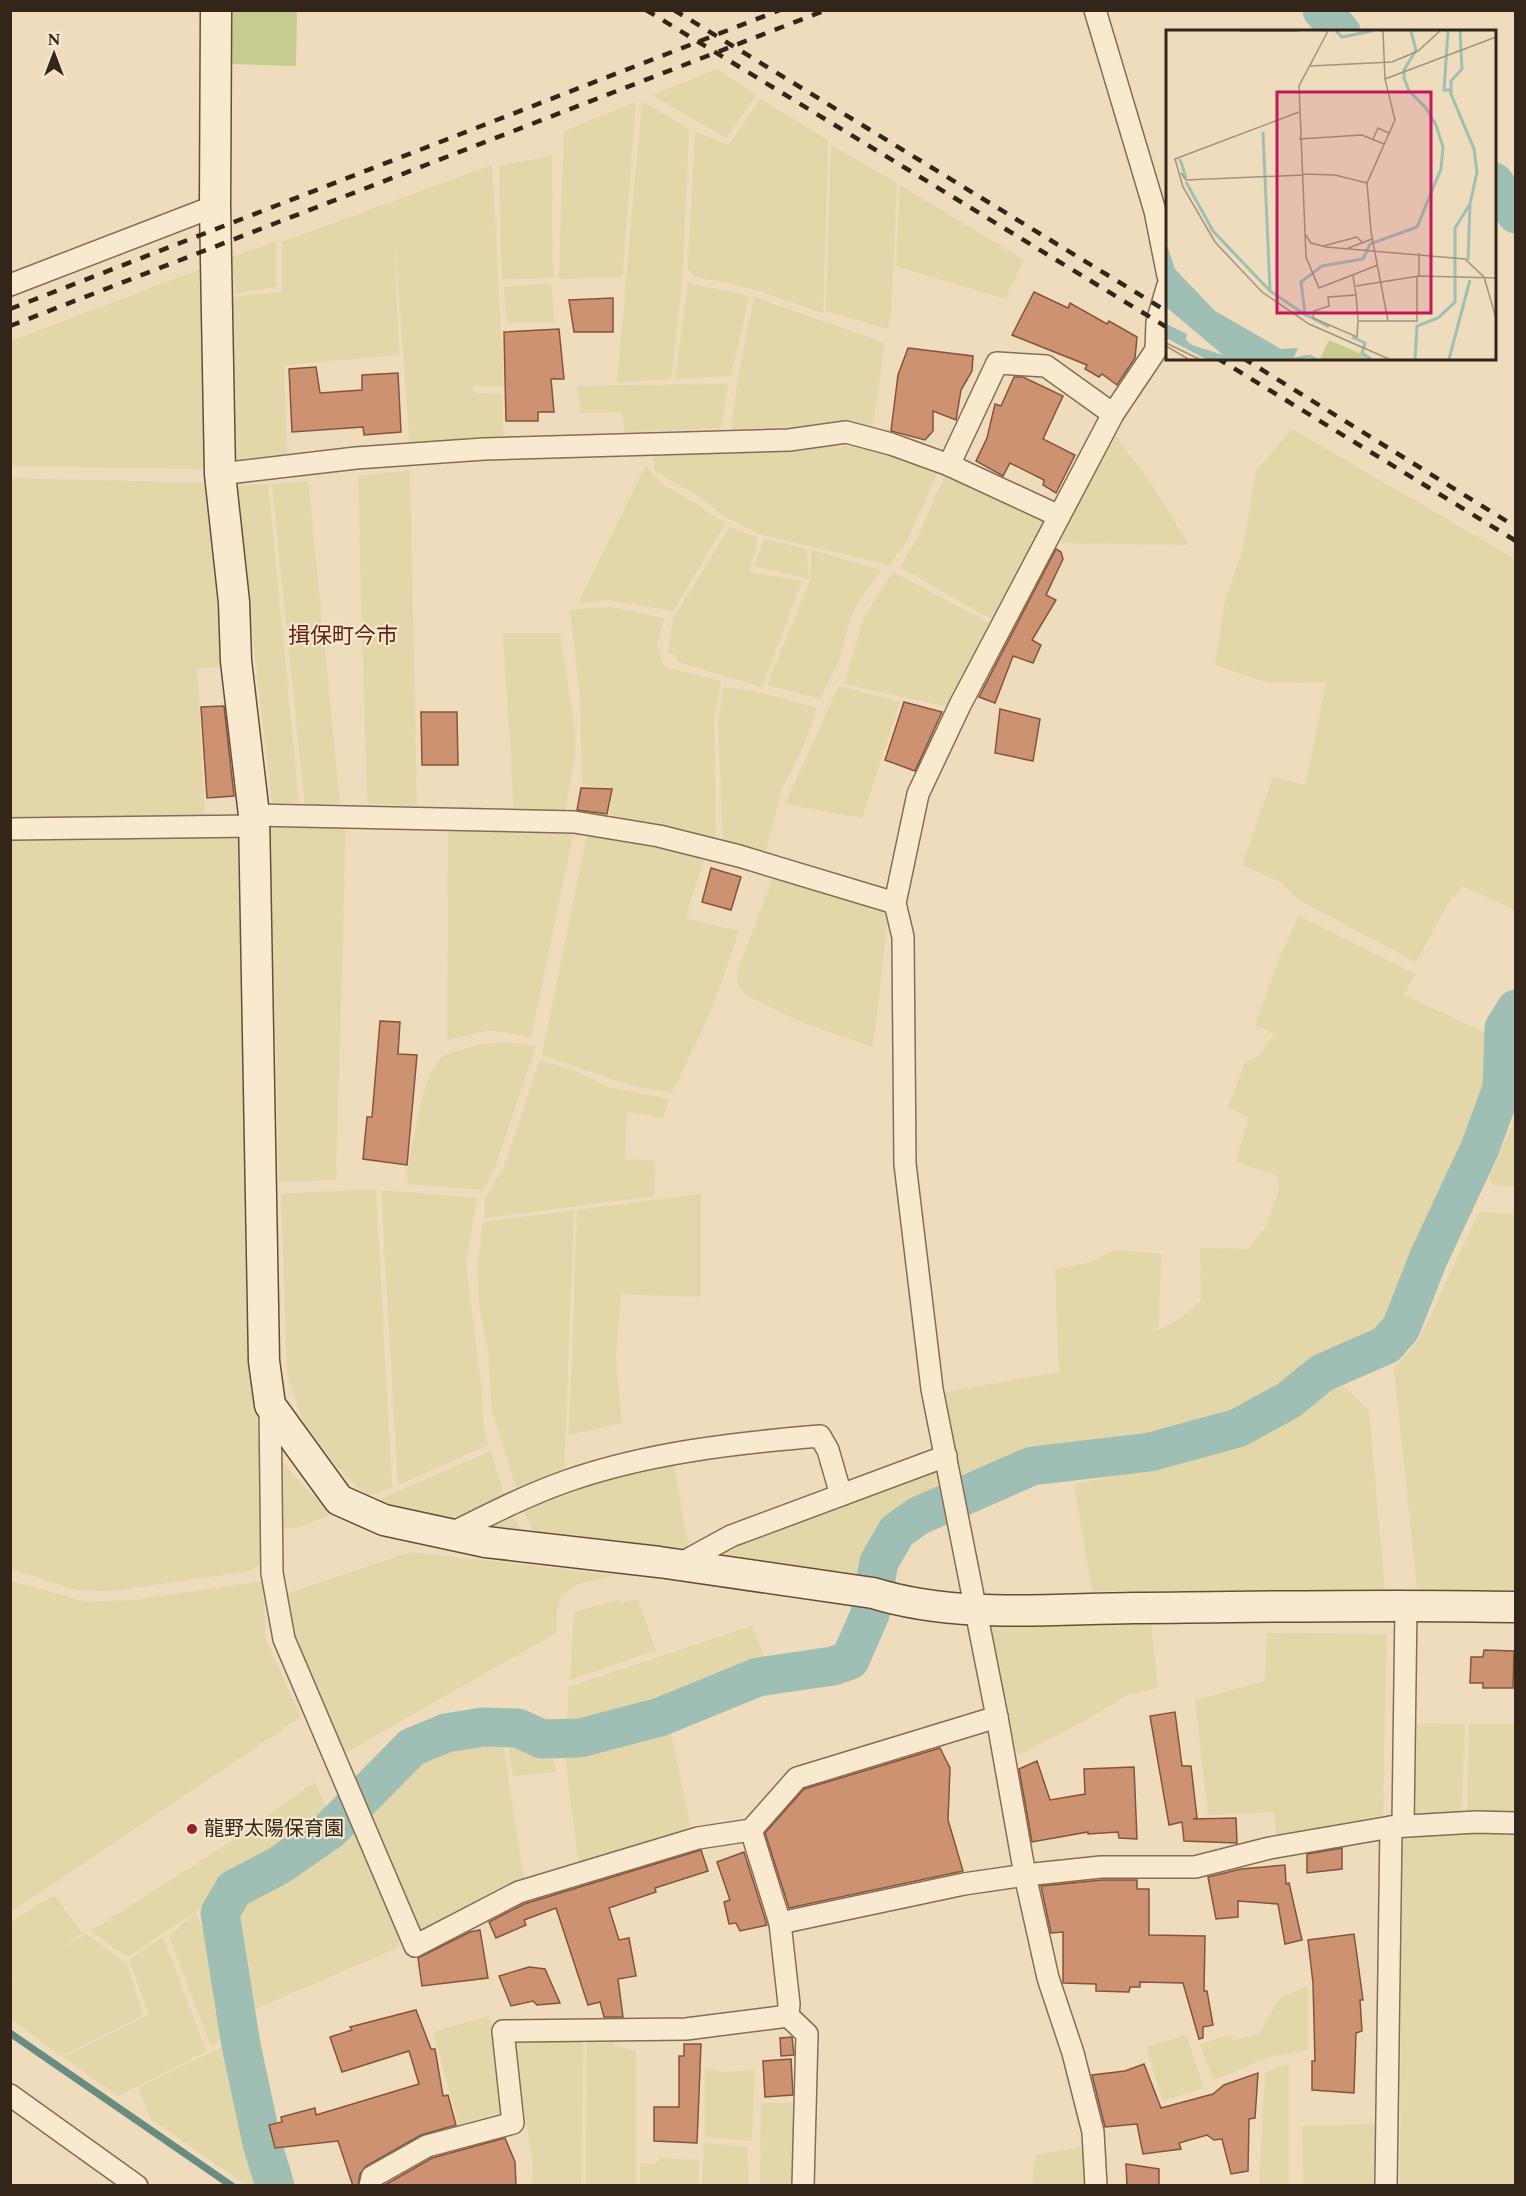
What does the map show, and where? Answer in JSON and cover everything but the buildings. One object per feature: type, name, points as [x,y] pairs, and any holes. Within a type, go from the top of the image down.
[{"type":"street","points":[[216,10],[215,206],[220,474],[234,602],[236,661],[254,821],[264,1361],[270,1405],[272,1573],[284,1639],[415,1946],[519,1892],[698,1838],[751,1830],[796,1778],[997,1717]]},
{"type":"street","points":[[1095,10],[1155,211],[1166,271]]},
{"type":"street","points":[[10,285],[215,206]]},
{"type":"street","points":[[1096,2186],[1093,2132],[1073,2053],[1048,1978],[1025,1875],[977,1610],[932,1389],[908,1194],[903,1131],[903,937],[895,903],[918,794],[960,705],[1113,414],[1156,350],[1157,322],[1166,289]]},
{"type":"street","points":[[949,465],[997,363],[1046,366],[1113,414]]},
{"type":"street","points":[[220,474],[356,458],[484,449],[789,440],[846,432],[891,444],[949,465],[1059,516]]},
{"type":"street","points":[[10,829],[254,821],[574,822],[659,836],[739,856],[895,903]]},
{"type":"street","points":[[270,1405],[339,1500],[384,1520],[486,1542],[678,1564],[873,1593],[901,1602],[977,1610],[1406,1605],[1515,1607]]},
{"type":"street","points":[[450,1534],[567,1481],[644,1460],[750,1443],[820,1436],[828,1450],[841,1495]]},
{"type":"street","points":[[678,1564],[731,1536],[946,1456]]},
{"type":"street","points":[[1386,2186],[1406,1605]]},
{"type":"street","points":[[780,1923],[964,1884],[1025,1875],[1101,1867],[1195,1867],[1270,1848],[1397,1826],[1476,1821],[1515,1823]]},
{"type":"street","points":[[751,1830],[780,1923],[789,2004],[788,2016]]},
{"type":"street","points":[[370,2186],[372,2177],[427,2146],[513,2123],[503,2031],[686,2029],[788,2016]]},
{"type":"street","points":[[788,2016],[807,2034],[803,2186]]},
{"type":"street","points":[[10,2095],[137,2186]]},
{"type":"shaded area","points":[[717,69],[756,95],[726,138],[652,95]]},
{"type":"shaded area","points":[[760,99],[828,140],[823,313],[753,289],[693,276],[688,268],[695,132],[729,145]]},
{"type":"shaded area","points":[[642,101],[689,129],[682,285],[671,379],[617,382]]},
{"type":"shaded area","points":[[636,102],[622,277],[559,279],[564,131]]},
{"type":"shaded area","points":[[831,145],[897,183],[891,315],[888,329],[826,311]]},
{"type":"shaded area","points":[[552,156],[553,278],[502,279],[499,166]]},
{"type":"shaded area","points":[[492,165],[504,386],[473,386],[474,393],[502,394],[503,440],[410,447],[394,231],[399,355],[284,365],[287,455],[235,459],[231,297],[282,292],[282,242]]},
{"type":"shaded area","points":[[900,185],[1024,260],[1005,299],[896,266]]},
{"type":"shaded area","points":[[276,241],[276,287],[235,293],[232,257]]},
{"type":"shaded area","points":[[201,269],[203,469],[11,466],[11,341]]},
{"type":"shaded area","points":[[551,283],[555,323],[507,323],[504,287]]},
{"type":"shaded area","points":[[688,283],[749,296],[731,376],[675,379]]},
{"type":"shaded area","points":[[754,297],[885,343],[872,431],[854,424],[731,429],[738,378]]},
{"type":"shaded area","points":[[728,384],[721,428],[624,432],[622,412],[581,413],[577,386]]},
{"type":"shaded area","points":[[1292,429],[1515,559],[1515,910],[1462,886],[1447,905],[1416,962],[1299,900],[1280,882],[1242,865],[1273,777],[1306,785],[1326,682],[1268,683],[1215,665],[1225,600],[1243,550],[1256,471]]},
{"type":"shaded area","points":[[1112,430],[1155,490],[1189,545],[1061,543],[1058,531]]},
{"type":"shaded area","points":[[847,446],[889,454],[938,471],[907,541],[889,565],[759,534],[724,516],[700,497],[655,471],[653,453]]},
{"type":"shaded area","points":[[646,465],[660,483],[725,524],[673,611],[607,600],[578,604]]},
{"type":"shaded area","points":[[410,470],[417,806],[367,803],[358,476]]},
{"type":"shaded area","points":[[945,475],[1047,520],[996,622],[900,567],[916,541]]},
{"type":"shaded area","points":[[11,478],[207,483],[225,666],[197,669],[205,818],[11,820]]},
{"type":"shaded area","points":[[308,481],[340,803],[305,807],[272,484]]},
{"type":"shaded area","points":[[268,484],[299,803],[272,803],[235,486]]},
{"type":"shaded area","points":[[730,527],[758,538],[749,572],[802,581],[762,687],[678,662],[675,655],[668,653],[673,619]]},
{"type":"shaded area","points":[[764,539],[806,549],[809,579],[754,566]]},
{"type":"shaded area","points":[[811,550],[881,570],[857,604],[849,621],[840,658],[820,699],[767,685],[811,579]]},
{"type":"shaded area","points":[[893,572],[993,625],[953,708],[844,684],[864,617]]},
{"type":"shaded area","points":[[610,607],[664,618],[657,645],[664,667],[721,681],[714,719],[716,841],[610,815],[612,789],[582,785],[580,698],[570,610]]},
{"type":"shaded area","points":[[503,633],[560,633],[575,730],[575,757],[565,812],[514,808]]},
{"type":"shaded area","points":[[839,686],[900,702],[862,818],[785,804]]},
{"type":"shaded area","points":[[724,687],[758,692],[817,708],[803,748],[782,789],[765,854],[723,843],[718,722]]},
{"type":"shaded area","points":[[346,824],[336,1180],[279,1182],[270,825]]},
{"type":"shaded area","points":[[448,827],[573,835],[531,1037],[490,1030],[447,1040]]},
{"type":"shaded area","points":[[238,835],[250,1361],[263,1465],[262,1563],[249,1571],[113,1591],[76,1590],[11,1569],[11,838]]},
{"type":"shaded area","points":[[587,835],[705,857],[686,915],[688,919],[739,931],[712,1009],[672,1093],[633,1086],[542,1055]]},
{"type":"shaded area","points":[[773,878],[889,911],[873,1047],[804,1023],[749,997],[738,986],[737,972]]},
{"type":"shaded area","points":[[1299,916],[1415,974],[1404,995],[1492,1036],[1496,1051],[1495,1091],[1408,1292],[1385,1336],[1365,1348],[1325,1357],[1300,1373],[1269,1400],[1229,1422],[1161,1442],[1075,1450],[1030,1461],[970,1484],[957,1475],[941,1393],[1059,1372],[1055,1270],[1091,1262],[1114,1250],[1162,1254],[1158,1331],[1179,1319],[1201,1301],[1200,1248],[1248,1249],[1266,1226],[1279,1190],[1277,1176],[1236,1161],[1249,1118],[1228,1107],[1245,1063],[1260,1055],[1274,1033],[1255,1025],[1280,957]]},
{"type":"shaded area","points":[[507,1042],[536,1046],[495,1168],[483,1190],[409,1184],[406,1176],[420,1106],[429,1075],[442,1056],[477,1045]]},
{"type":"shaded area","points":[[540,1060],[578,1072],[608,1087],[669,1099],[663,1118],[627,1112],[625,1159],[655,1161],[654,1196],[485,1218],[485,1198],[503,1169]]},
{"type":"shaded area","points":[[1515,1119],[1515,1187],[1493,1185],[1489,1178]]},
{"type":"shaded area","points":[[376,1189],[392,1488],[367,1496],[337,1467],[303,1421],[287,1373],[281,1194]]},
{"type":"shaded area","points":[[381,1190],[477,1198],[466,1263],[482,1393],[483,1422],[488,1445],[398,1485]]},
{"type":"shaded area","points":[[701,1194],[701,1297],[621,1294],[616,1362],[622,1423],[569,1435],[577,1210]]},
{"type":"shaded area","points":[[574,1210],[564,1473],[518,1493],[492,1411],[488,1350],[479,1305],[477,1271],[483,1222]]},
{"type":"shaded area","points":[[1479,1212],[1515,1214],[1515,1598],[1418,1597],[1394,1369],[1420,1338]]},
{"type":"shaded area","points":[[1334,1376],[1369,1411],[1385,1592],[1092,1591],[1074,1484],[1111,1477],[1119,1464],[1176,1457],[1222,1446],[1281,1419]]},
{"type":"shaded area","points":[[491,1451],[506,1501],[446,1525],[401,1512],[376,1501]]},
{"type":"shaded area","points":[[282,1461],[303,1486],[333,1514],[296,1528],[283,1528]]},
{"type":"shaded area","points":[[673,1462],[689,1548],[677,1555],[533,1532],[523,1509],[585,1484]]},
{"type":"shaded area","points":[[937,1463],[948,1492],[891,1523],[878,1539],[867,1575],[706,1555]]},
{"type":"shaded area","points":[[510,1512],[522,1532],[473,1528]]},
{"type":"shaded area","points":[[410,1552],[613,1575],[576,1585],[562,1595],[557,1609],[556,1633],[343,1754],[317,1701],[294,1634],[286,1594]]},
{"type":"shaded area","points":[[11,1581],[87,1602],[135,1600],[263,1581],[266,1640],[301,1717],[11,1912]]},
{"type":"shaded area","points":[[637,1599],[656,1650],[570,1680],[574,1612],[618,1600],[621,1603]]},
{"type":"shaded area","points":[[1000,1620],[1151,1622],[1158,1688],[1127,1695],[1085,1721],[1020,1754],[1014,1752],[990,1631]]},
{"type":"shaded area","points":[[752,1626],[770,1672],[739,1681],[659,1713],[584,1732],[566,1730],[569,1687]]},
{"type":"shaded area","points":[[1267,1633],[1387,1634],[1383,1816],[1276,1836],[1274,1812],[1208,1815],[1195,1700],[1265,1681]]},
{"type":"shaded area","points":[[669,1723],[692,1834],[581,1865],[578,1859],[564,1749]]},
{"type":"shaded area","points":[[1411,1723],[1465,1724],[1461,1815],[1411,1817]]},
{"type":"shaded area","points":[[1469,1724],[1515,1724],[1515,1816],[1467,1815]]},
{"type":"shaded area","points":[[502,1735],[525,1886],[428,1931],[416,1931],[366,1808],[410,1762],[438,1746],[472,1737]]},
{"type":"shaded area","points":[[507,1737],[551,1746],[556,1772],[513,1776]]},
{"type":"shaded area","points":[[315,1782],[332,1820],[316,1832],[127,1957],[91,1931],[227,1844]]},
{"type":"shaded area","points":[[351,1824],[401,1938],[397,1948],[246,2013],[230,1914],[232,1903],[237,1896],[320,1848]]},
{"type":"shaded area","points":[[1471,1831],[1515,1833],[1515,2185],[1400,2186],[1402,1838]]},
{"type":"shaded area","points":[[54,1895],[82,1933],[63,1948],[86,1934],[126,1963],[143,2015],[61,2056],[10,2018],[11,1982],[14,1980],[11,1981],[11,1922]]},
{"type":"shaded area","points":[[195,1912],[222,1973],[233,2031],[211,2046],[169,1937]]},
{"type":"shaded area","points":[[163,1937],[206,2051],[118,2096],[63,2057],[149,2015],[129,1960]]},
{"type":"shaded area","points":[[1308,1986],[1308,2050],[1269,2057],[1214,2080],[1200,2044],[1230,2035],[1232,2040],[1258,2035],[1280,1998]]},
{"type":"shaded area","points":[[489,2016],[506,2111],[459,2125],[433,2032]]},
{"type":"shaded area","points":[[1186,2035],[1204,2088],[1163,2101],[1146,2047]]},
{"type":"shaded area","points":[[583,2040],[581,2185],[532,2185],[533,2164],[513,2041]]},
{"type":"shaded area","points":[[587,2040],[615,2040],[614,2046],[636,2051],[636,2185],[586,2186]]},
{"type":"shaded area","points":[[233,2042],[247,2137],[264,2185],[246,2185],[151,2119],[138,2088]]},
{"type":"shaded area","points":[[1289,2064],[1289,2185],[1259,2185],[1265,2072]]},
{"type":"shaded area","points":[[705,2068],[725,2072],[755,2070],[752,2141],[705,2137]]},
{"type":"shaded area","points":[[761,2103],[798,2103],[795,2185],[760,2186]]},
{"type":"shaded area","points":[[1379,2124],[1379,2185],[1303,2185],[1302,2126]]},
{"type":"shaded area","points":[[704,2143],[747,2147],[749,2185],[702,2185]]},
{"type":"shaded area","points":[[1086,2146],[1089,2185],[1032,2186],[1036,2155]]},
{"type":"shaded area","points":[[660,2158],[698,2160],[699,2185],[640,2185],[640,2163],[655,2164]]},
{"type":"green space","points":[[230,11],[297,11],[296,66],[230,64]]},
{"type":"waterway","points":[[1322,10],[1339,30]]},
{"type":"waterway","points":[[1496,185],[1516,214]]},
{"type":"waterway","points":[[275,2186],[262,2143],[241,2045],[220,1913],[234,1889],[278,1866],[330,1830],[412,1747],[446,1733],[483,1727],[518,1728],[542,1739],[580,1738],[660,1717],[758,1677],[833,1666],[850,1660],[870,1614],[879,1562],[897,1531],[918,1516],[1032,1466],[1150,1452],[1238,1428],[1289,1400],[1322,1373],[1386,1345],[1401,1328],[1428,1259],[1480,1148],[1502,1088],[1504,1028],[1516,1009]]},
{"type":"waterway","points":[[10,2033],[232,2186]]},
{"type":"railway","points":[[646,10],[1166,327]]},
{"type":"railway","points":[[674,10],[1166,311]]},
{"type":"railway","points":[[10,309],[780,10]]},
{"type":"railway","points":[[10,326],[826,10]]},
{"type":"railway","points":[[1220,360],[1516,541]]},
{"type":"railway","points":[[1246,360],[1516,527]]},
{"type":"place","name":"龍野太陽保育園","points":[[192,1829]]},
{"type":"district","name":"揖保町今市","points":[[343,636]]}]
